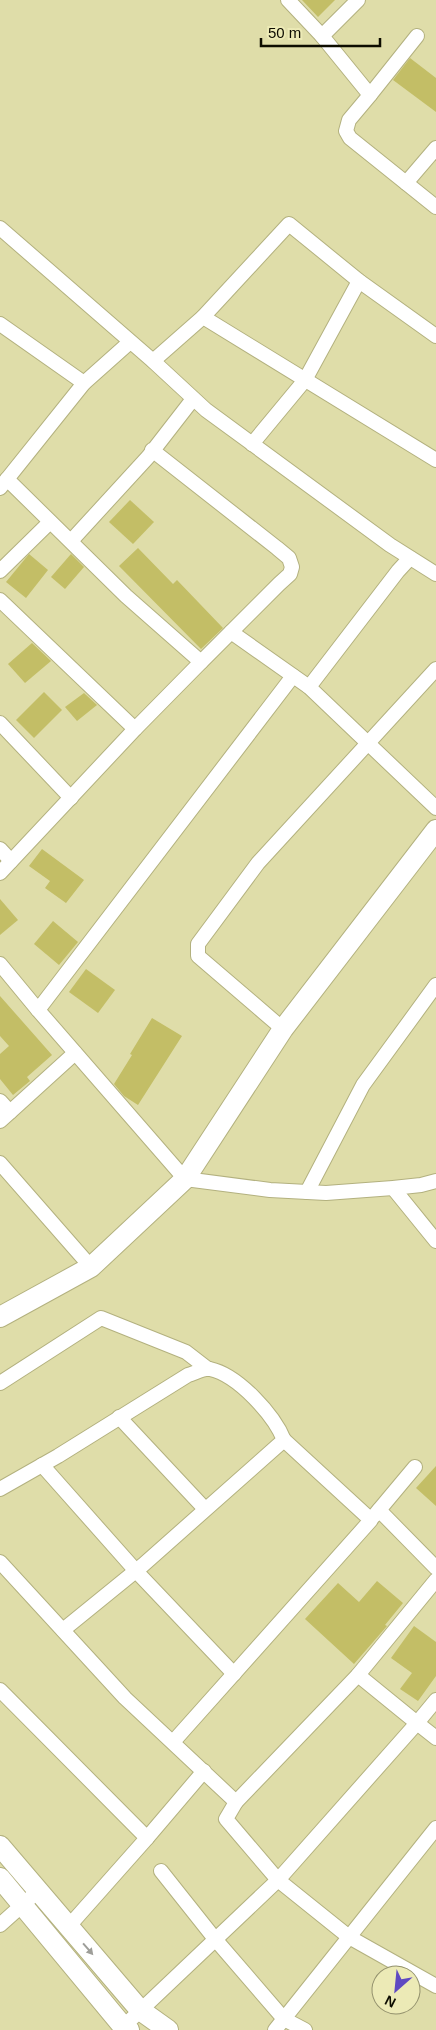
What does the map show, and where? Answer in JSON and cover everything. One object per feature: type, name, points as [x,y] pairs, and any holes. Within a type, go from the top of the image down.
[{"type":"street","points":[[288,0],[322,36],[370,95]]},
{"type":"street","points":[[322,36],[358,0]]},
{"type":"street","points":[[417,36],[349,120],[346,131],[358,144],[436,207]]},
{"type":"street","points":[[406,183],[436,148]]},
{"type":"street","points":[[153,361],[203,317],[289,224],[359,281],[436,336]]},
{"type":"street","points":[[0,228],[153,361],[193,399],[410,558],[436,574]]},
{"type":"street","points":[[252,444],[304,380],[359,281]]},
{"type":"street","points":[[203,317],[436,460]]},
{"type":"street","points":[[0,324],[84,383]]},
{"type":"street","points":[[130,342],[84,383],[4,484],[50,522],[126,596],[201,662]]},
{"type":"street","points":[[71,541],[152,450],[193,399]]},
{"type":"street","points":[[0,873],[135,729],[290,574],[292,568],[289,558],[152,450]]},
{"type":"street","points":[[0,572],[50,522]]},
{"type":"street","points":[[308,687],[410,558]]},
{"type":"street","points":[[0,600],[135,729]]},
{"type":"street","points":[[231,632],[308,687],[436,808]]},
{"type":"street","points":[[283,1029],[198,956],[198,944],[258,864],[436,669]]},
{"type":"street","points":[[38,1010],[293,676]]},
{"type":"street","points":[[0,723],[71,798]]},
{"type":"street","points":[[0,1317],[91,1267],[185,1179],[283,1029],[436,830]]},
{"type":"street","points":[[0,849],[11,861]]},
{"type":"street","points":[[0,964],[75,1054],[185,1179],[270,1190],[326,1193],[422,1185],[436,1181]]},
{"type":"street","points":[[308,1192],[363,1085],[436,985]]},
{"type":"street","points":[[0,1101],[5,1117],[75,1054]]},
{"type":"street","points":[[0,1163],[91,1267]]},
{"type":"street","points":[[393,1188],[436,1240]]},
{"type":"street","points":[[0,1383],[102,1318],[186,1352],[208,1369],[226,1375],[257,1402],[279,1426],[284,1440],[436,1568]]},
{"type":"street","points":[[0,1489],[188,1375],[208,1369]]},
{"type":"street","points":[[119,1418],[205,1509]]},
{"type":"street","points":[[63,1630],[136,1571],[284,1440]]},
{"type":"street","points":[[42,1465],[136,1571],[234,1674]]},
{"type":"street","points":[[172,1742],[375,1515],[414,1467]]},
{"type":"street","points":[[0,1562],[126,1698],[236,1802]]},
{"type":"street","points":[[436,1580],[358,1675],[236,1802],[226,1819],[278,1880],[349,1937],[436,1986]]},
{"type":"street","points":[[358,1675],[436,1738]]},
{"type":"street","points":[[0,1690],[147,1838]]},
{"type":"street","points":[[0,1878],[127,2028],[140,2010],[278,1880],[436,1700]]},
{"type":"street","points":[[69,1926],[204,1772]]},
{"type":"street","points":[[280,2024],[436,1828]]},
{"type":"street","points":[[0,1846],[140,2010],[168,2030]]},
{"type":"street","points":[[161,1871],[280,2024],[304,2030]]},
{"type":"street","points":[[0,1925],[38,1891]]},
{"type":"building","points":[[302,0],[335,0],[318,17]]},
{"type":"building","points":[[410,58],[436,78],[436,112],[393,80]]},
{"type":"building","points":[[130,500],[154,522],[133,544],[109,522]]},
{"type":"building","points":[[138,548],[173,584],[177,580],[223,628],[201,649],[119,566]]},
{"type":"building","points":[[29,554],[48,570],[26,598],[6,582]]},
{"type":"building","points":[[71,554],[84,567],[65,589],[51,577]]},
{"type":"building","points":[[32,643],[51,661],[25,683],[8,664]]},
{"type":"building","points":[[44,692],[62,710],[34,738],[16,720]]},
{"type":"building","points":[[84,693],[97,705],[77,721],[65,707]]},
{"type":"building","points":[[42,849],[84,880],[66,903],[45,888],[50,881],[29,866]]},
{"type":"building","points":[[0,899],[18,920],[0,935]]},
{"type":"building","points":[[53,921],[78,942],[59,965],[34,944]]},
{"type":"building","points":[[86,969],[115,990],[98,1013],[69,992]]},
{"type":"building","points":[[0,996],[52,1055],[27,1077],[30,1081],[13,1095],[0,1079],[0,1054],[9,1046],[0,1036]]},
{"type":"building","points":[[152,1018],[182,1036],[138,1105],[124,1096],[114,1084]]},
{"type":"building","points":[[436,1466],[436,1506],[416,1488]]},
{"type":"building","points":[[377,1581],[403,1603],[385,1625],[387,1626],[354,1664],[305,1619],[338,1583],[359,1602]]},
{"type":"building","points":[[414,1626],[436,1642],[436,1676],[418,1701],[400,1689],[412,1673],[391,1658]]}]
